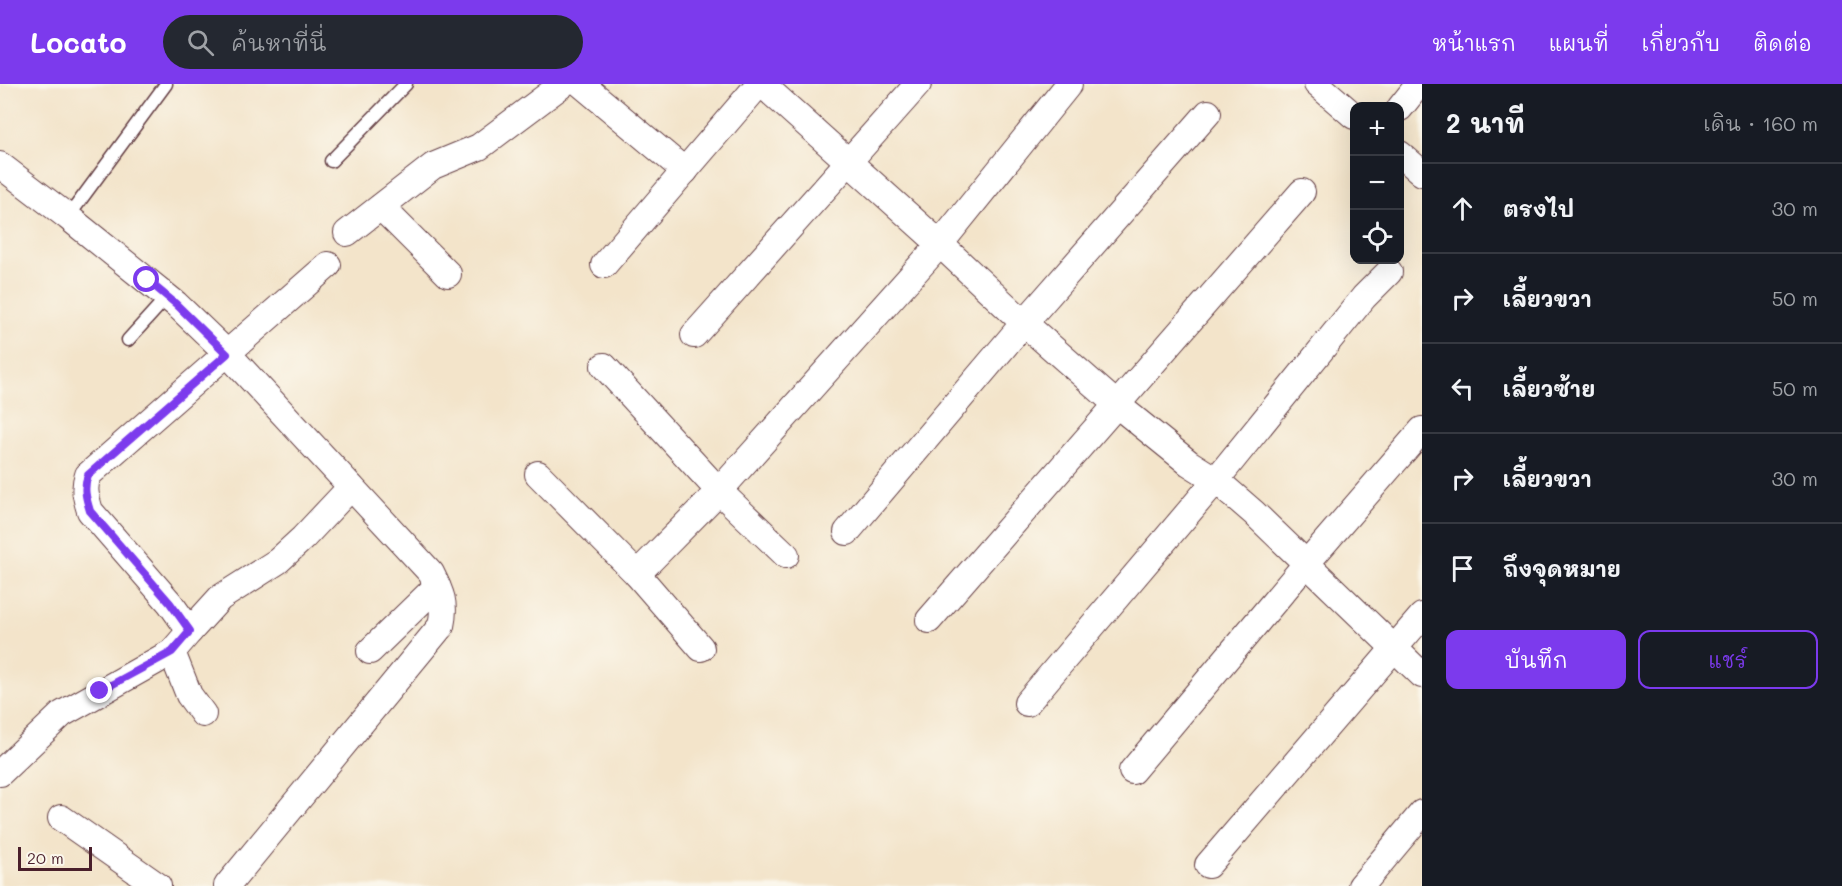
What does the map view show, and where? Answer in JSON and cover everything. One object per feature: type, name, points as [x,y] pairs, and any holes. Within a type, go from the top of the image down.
[{"type":"street","points":[[347,233],[433,166],[478,147],[563,84]]},
{"type":"street","points":[[581,84],[685,171]]},
{"type":"street","points":[[604,265],[761,84],[940,244],[1024,324],[1116,404],[1189,463],[1216,480],[1254,513],[1422,675]]},
{"type":"street","points":[[694,335],[918,84]]},
{"type":"street","points":[[637,574],[719,491],[940,244],[1069,84]]},
{"type":"street","points":[[1317,84],[1350,113]]},
{"type":"street","points":[[1404,103],[1419,84]]},
{"type":"street","points":[[847,532],[1208,113]]},
{"type":"street","points":[[1402,156],[1422,173]]},
{"type":"street","points":[[0,165],[167,297],[227,354],[431,573],[437,586],[444,610],[441,626],[227,886]]},
{"type":"street","points":[[929,620],[1302,192]]},
{"type":"street","points":[[381,207],[448,274]]},
{"type":"street","points":[[190,631],[170,603],[90,511],[85,494],[88,475],[328,265]]},
{"type":"street","points":[[1027,703],[1216,480],[1364,297],[1389,272]]},
{"type":"street","points":[[604,366],[719,491],[786,555]]},
{"type":"street","points":[[1132,771],[1422,430]]},
{"type":"street","points":[[538,474],[637,574],[701,648]]},
{"type":"street","points":[[0,773],[62,714],[172,652],[220,598],[278,561],[351,487]]},
{"type":"street","points":[[370,651],[437,586]]},
{"type":"street","points":[[1208,865],[1422,616]]},
{"type":"street","points":[[172,652],[189,695],[203,714]]},
{"type":"street","points":[[1361,886],[1422,813]]},
{"type":"street","points":[[61,818],[158,886]]},
{"type":"lane","points":[[68,217],[166,84]]},
{"type":"lane","points":[[331,161],[406,84]]},
{"type":"lane","points":[[128,340],[167,297]]},
{"type":"route","points":[[100,691],[172,652],[190,631],[170,603],[90,511],[85,494],[88,475],[227,354],[176,304],[147,280]]}]
